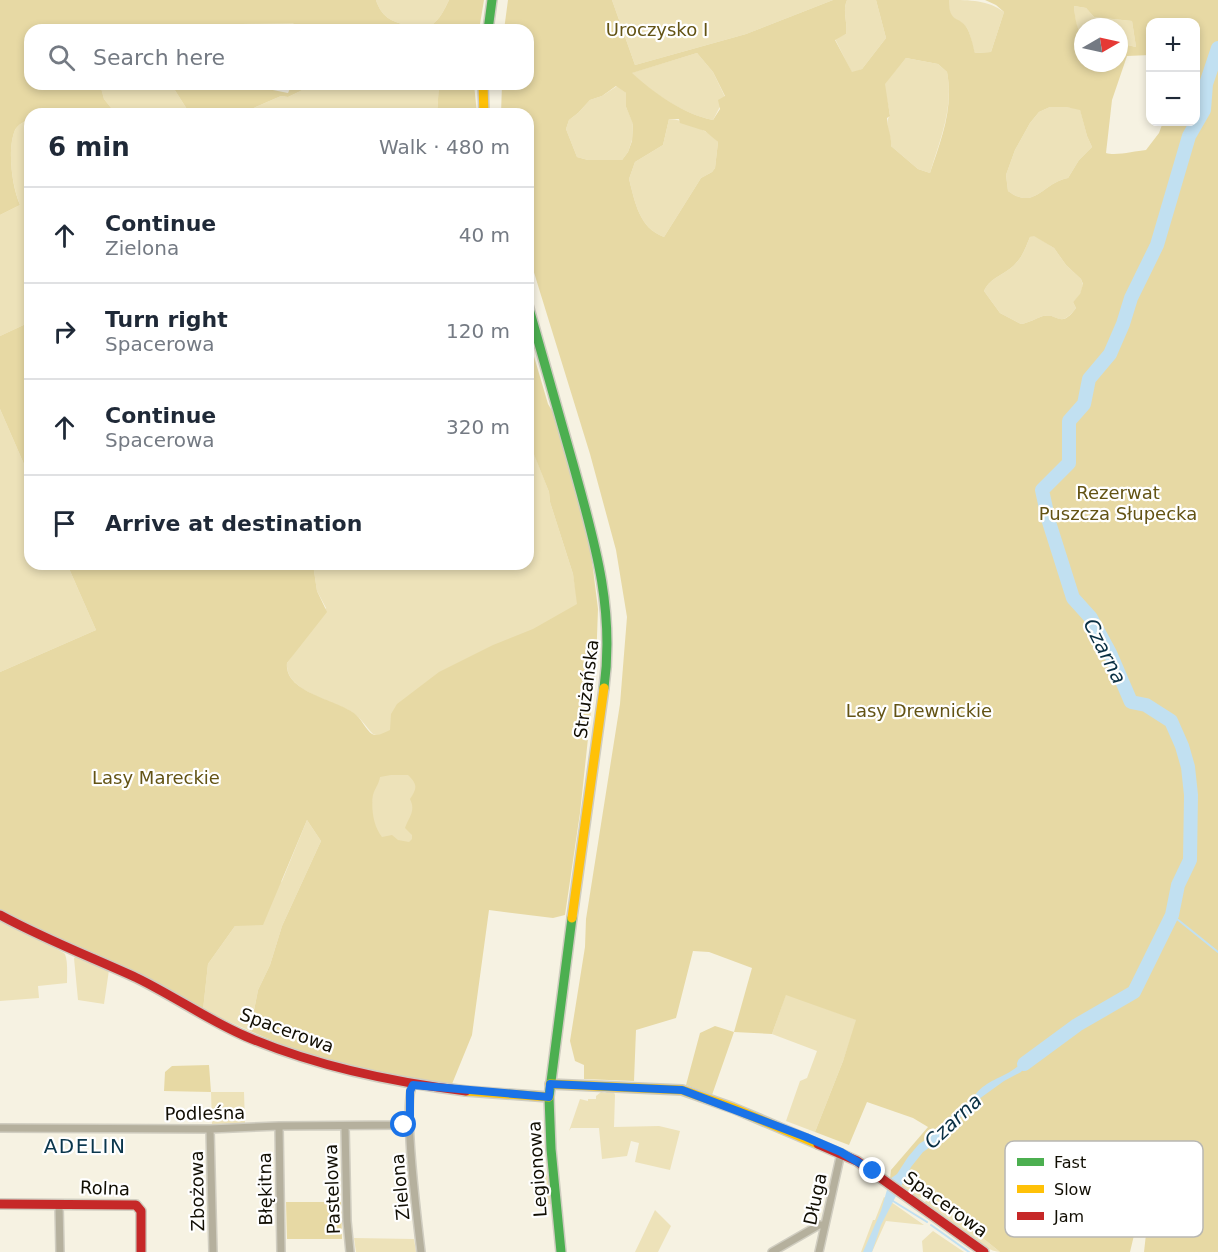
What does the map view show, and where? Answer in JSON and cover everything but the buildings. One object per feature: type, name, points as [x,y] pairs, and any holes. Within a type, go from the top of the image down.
[{"type":"street","points":[[489,24],[492,0]]},
{"type":"street","points":[[483,90],[484,108]]},
{"type":"street","name":"Strużańska","points":[[534,326],[606,586],[609,635],[607,667],[550,1084]]},
{"type":"street","name":"Spacerowa","points":[[0,915],[24,929],[156,988],[262,1043],[368,1076],[413,1085],[549,1097]]},
{"type":"street","name":"Legionowa","points":[[550,1084],[551,1149],[561,1252]]},
{"type":"street","name":"Spacerowa","points":[[550,1084],[682,1090],[771,1123],[841,1152],[865,1166],[984,1252]]},
{"type":"street","name":"Zielona","points":[[413,1085],[410,1091],[410,1121],[421,1252]]},
{"type":"street","name":"Podleśna","points":[[0,1128],[210,1129],[402,1125],[410,1121]]},
{"type":"street","name":"Błękitna","points":[[279,1126],[281,1252]]},
{"type":"street","name":"Pastelowa","points":[[345,1126],[350,1252]]},
{"type":"street","name":"Zbożowa","points":[[210,1129],[213,1252]]},
{"type":"street","name":"Długa","points":[[819,1252],[841,1152]]},
{"type":"street","name":"Rolna","points":[[0,1204],[136,1205],[141,1211],[141,1252]]},
{"type":"street","name":"Rolna","points":[[59,1204],[60,1252]]},
{"type":"street","points":[[772,1252],[819,1225],[824,1225]]},
{"type":"green space","points":[[0,0],[376,0],[384,14],[401,24],[24,24],[24,90],[102,90],[104,99],[111,108],[24,108],[24,122],[15,130],[11,147],[13,178],[20,205],[0,215]]},
{"type":"green space","points":[[376,0],[449,0],[432,24],[401,24],[391,20],[381,10]]},
{"type":"green space","points":[[449,0],[484,0],[480,24],[432,24]]},
{"type":"green space","name":"Lasy Drewnickie","points":[[508,0],[612,0],[635,65],[746,34],[833,0],[847,0],[846,34],[835,40],[852,72],[862,69],[886,38],[876,0],[949,0],[951,13],[967,28],[975,53],[991,52],[1004,12],[985,0],[1218,0],[1218,1252],[1144,1252],[1146,1237],[1203,1237],[1203,1141],[1005,1141],[1005,1237],[1134,1237],[1130,1252],[1000,1252],[963,1222],[964,1213],[946,1202],[934,1188],[926,1186],[918,1189],[890,1179],[891,1170],[928,1127],[913,1118],[867,1102],[849,1145],[815,1132],[843,1061],[856,1020],[786,995],[772,1034],[734,1032],[752,968],[709,952],[693,951],[676,1018],[636,1030],[634,1081],[584,1079],[584,1065],[575,1061],[570,1041],[585,947],[586,919],[620,704],[627,617],[616,550],[590,454],[534,272],[534,108],[501,108],[502,90],[534,90],[534,24],[505,24]],"holes":[[[697,53],[713,72],[725,96],[718,100],[720,109],[713,120],[680,108],[659,95],[632,73]],[[906,58],[938,64],[947,72],[948,111],[930,173],[918,169],[891,146],[887,118],[890,116],[885,84]],[[616,86],[626,93],[626,107],[633,124],[632,141],[628,152],[622,160],[588,160],[577,157],[566,129],[569,120],[590,100],[602,96]],[[1050,107],[1080,110],[1092,147],[1079,160],[1068,178],[1032,197],[1017,196],[1008,191],[1006,175],[1015,150],[1030,123],[1039,112]],[[669,119],[679,119],[680,123],[705,131],[718,142],[715,168],[701,178],[664,237],[649,227],[639,213],[629,179],[635,162],[663,145]],[[1034,236],[1054,248],[1083,284],[1080,294],[1073,302],[1076,308],[1066,318],[1059,319],[1048,315],[1021,324],[1000,313],[984,291],[991,282],[1012,267],[1022,254],[1030,237]]]},
{"type":"green space","name":"Uroczysko I","points":[[612,0],[833,0],[746,34],[635,65]]},
{"type":"green space","points":[[847,0],[876,0],[886,38],[862,69],[852,73],[835,39],[846,34]]},
{"type":"green space","points":[[949,0],[985,3],[1004,12],[991,52],[975,53],[967,28],[950,13]]},
{"type":"green space","points":[[1074,6],[1086,8],[1094,17],[1104,18],[1075,18]]},
{"type":"green space","points":[[1128,21],[1132,21],[1136,47],[1128,45]]},
{"type":"green space","points":[[271,22],[293,24],[242,24]]},
{"type":"green space","points":[[697,53],[713,72],[725,97],[713,120],[691,113],[669,102],[631,73]]},
{"type":"green space","points":[[906,58],[938,64],[947,72],[949,98],[947,111],[930,173],[918,169],[891,146],[887,123],[890,115],[884,84]]},
{"type":"green space","points":[[617,86],[626,93],[626,107],[633,123],[632,140],[628,152],[622,160],[588,160],[577,157],[566,129],[569,120],[590,100],[602,96]]},
{"type":"green space","points":[[102,90],[175,90],[186,108],[111,108],[104,99]]},
{"type":"green space","points":[[175,90],[273,90],[288,93],[289,90],[303,90],[288,97],[281,96],[254,108],[186,108]]},
{"type":"green space","points":[[303,90],[439,90],[437,108],[254,108],[281,96],[288,97]]},
{"type":"green space","points":[[439,90],[475,90],[476,108],[437,108]]},
{"type":"green space","points":[[1050,107],[1080,109],[1092,147],[1079,160],[1068,178],[1032,197],[1017,196],[1008,191],[1006,175],[1015,150],[1030,123],[1039,112]]},
{"type":"green space","points":[[669,119],[696,126],[718,142],[715,168],[701,178],[664,237],[649,227],[639,213],[629,179],[635,162],[663,145]]},
{"type":"green space","points":[[24,122],[24,325],[0,336],[0,215],[20,205],[13,178],[11,147],[15,130]]},
{"type":"green space","points":[[1034,235],[1054,248],[1066,265],[1081,279],[1083,285],[1080,295],[1073,302],[1076,308],[1066,318],[1059,319],[1048,315],[1021,324],[1000,313],[984,291],[991,282],[1016,263],[1030,237]]},
{"type":"green space","points":[[24,325],[24,464],[0,409],[0,336]]},
{"type":"green space","name":"Lasy Mareckie","points":[[534,356],[548,404],[563,429],[591,553],[598,609],[596,664],[580,813],[565,915],[553,918],[489,910],[472,1035],[452,1084],[386,1076],[290,1048],[250,1031],[258,990],[270,965],[282,926],[321,841],[307,820],[263,925],[235,926],[208,964],[203,1010],[156,983],[43,934],[0,910],[0,672],[96,630],[70,570],[314,570],[317,591],[327,612],[287,663],[288,673],[302,688],[346,708],[359,718],[372,734],[379,735],[390,730],[391,714],[397,704],[439,672],[493,645],[533,629],[577,604],[573,574],[550,502],[549,492],[534,454]],"holes":[[[408,775],[414,781],[414,792],[410,799],[412,811],[405,828],[412,835],[412,839],[409,842],[398,840],[392,835],[382,837],[373,817],[372,806],[373,795],[380,777]]]},
{"type":"green space","points":[[0,409],[24,464],[24,570],[70,570],[96,630],[0,672]]},
{"type":"green space","points":[[534,454],[549,492],[550,502],[573,574],[578,604],[397,883],[371,820],[376,735],[354,713],[310,693],[293,680],[288,672],[287,663],[326,608],[317,591],[314,570],[534,570]]},
{"type":"green space","points":[[307,820],[321,841],[282,926],[270,965],[258,990],[250,1031],[203,1010],[208,964],[235,926],[282,881]]},
{"type":"green space","points":[[0,920],[65,954],[67,983],[38,986],[39,998],[0,1001]]},
{"type":"green space","points":[[77,956],[109,970],[104,1004],[78,1000],[74,958]]},
{"type":"green space","points":[[786,994],[857,1020],[815,1132],[786,1121],[800,1081],[807,1078],[817,1051],[772,1034]]},
{"type":"green space","points":[[715,1026],[734,1032],[712,1095],[686,1085],[700,1033]]},
{"type":"green space","points":[[209,1065],[211,1092],[164,1091],[165,1072],[172,1066]]},
{"type":"green space","points":[[211,1092],[244,1092],[245,1123],[212,1124]]},
{"type":"green space","points":[[601,1092],[614,1092],[615,1095],[614,1127],[659,1126],[680,1131],[670,1170],[635,1162],[639,1143],[631,1141],[627,1156],[602,1159],[599,1128],[571,1128],[569,1131],[580,1099],[588,1101],[588,1099],[596,1099]]},
{"type":"green space","points":[[538,1171],[546,1173],[550,1181],[551,1204],[540,1204]]},
{"type":"green space","points":[[902,1185],[918,1189],[926,1186],[934,1188],[946,1202],[964,1213],[963,1222],[1000,1252],[974,1240],[926,1205],[925,1202],[929,1197],[916,1198],[902,1188]]},
{"type":"green space","points":[[884,1197],[924,1225],[886,1221],[872,1252],[861,1252],[873,1220],[875,1220]]},
{"type":"green space","points":[[286,1202],[341,1202],[342,1239],[287,1239]]},
{"type":"green space","points":[[655,1210],[671,1226],[658,1252],[635,1252]]},
{"type":"green space","points":[[933,1231],[964,1252],[923,1252],[922,1241]]},
{"type":"green space","points":[[354,1238],[414,1239],[416,1252],[356,1252]]},
{"type":"water","points":[[1038,1052],[1039,1058],[1029,1062],[1021,1072],[979,1099],[970,1114],[954,1121],[933,1145],[923,1152],[911,1167],[881,1225],[872,1252],[863,1252],[881,1211],[890,1179],[897,1174],[919,1144],[930,1137],[959,1109],[970,1104],[976,1093],[985,1086]]},
{"type":"waterway","name":"Czarna","points":[[1024,1064],[1077,1025],[1134,992],[1172,915],[1178,885],[1190,860],[1191,795],[1188,767],[1182,746],[1171,721],[1146,705],[1131,702],[1110,653],[1091,618],[1073,598],[1049,522],[1042,490],[1069,463],[1069,421],[1084,404],[1089,379],[1110,354],[1131,298],[1157,245],[1189,136],[1204,110],[1206,84],[1218,48]]},
{"type":"waterway","points":[[1172,915],[1218,952]]},
{"type":"waterway","points":[[893,1201],[927,1222]]},
{"type":"waterway","points":[[931,1225],[969,1252]]},
{"type":"traffic: fast","points":[[489,24],[492,0]]},
{"type":"traffic: fast","points":[[534,326],[595,547],[605,602],[607,630],[604,688]]},
{"type":"traffic: fast","points":[[561,1252],[551,1149],[549,1097],[572,918]]},
{"type":"traffic: slow","points":[[483,90],[484,108]]},
{"type":"traffic: slow","points":[[572,918],[604,688]]},
{"type":"traffic: slow","points":[[550,1084],[682,1090],[733,1108],[818,1144]]},
{"type":"traffic: slow","points":[[466,1091],[549,1097]]},
{"type":"traffic: jam","points":[[0,915],[137,978],[231,1030],[272,1047],[382,1078],[466,1091]]},
{"type":"traffic: jam","points":[[818,1144],[857,1161],[984,1252]]},
{"type":"traffic: jam","points":[[0,1204],[136,1205],[141,1211],[141,1252]]},
{"type":"district","name":"ADELIN","points":[[85,1146]]},
{"type":"route","points":[[404,1125],[410,1121],[410,1091],[413,1085],[549,1097],[550,1084],[682,1090],[841,1152],[873,1171]]},
{"type":"park label","name":"Rezerwat Puszcza Słupecka","points":[[1118,502]]}]
